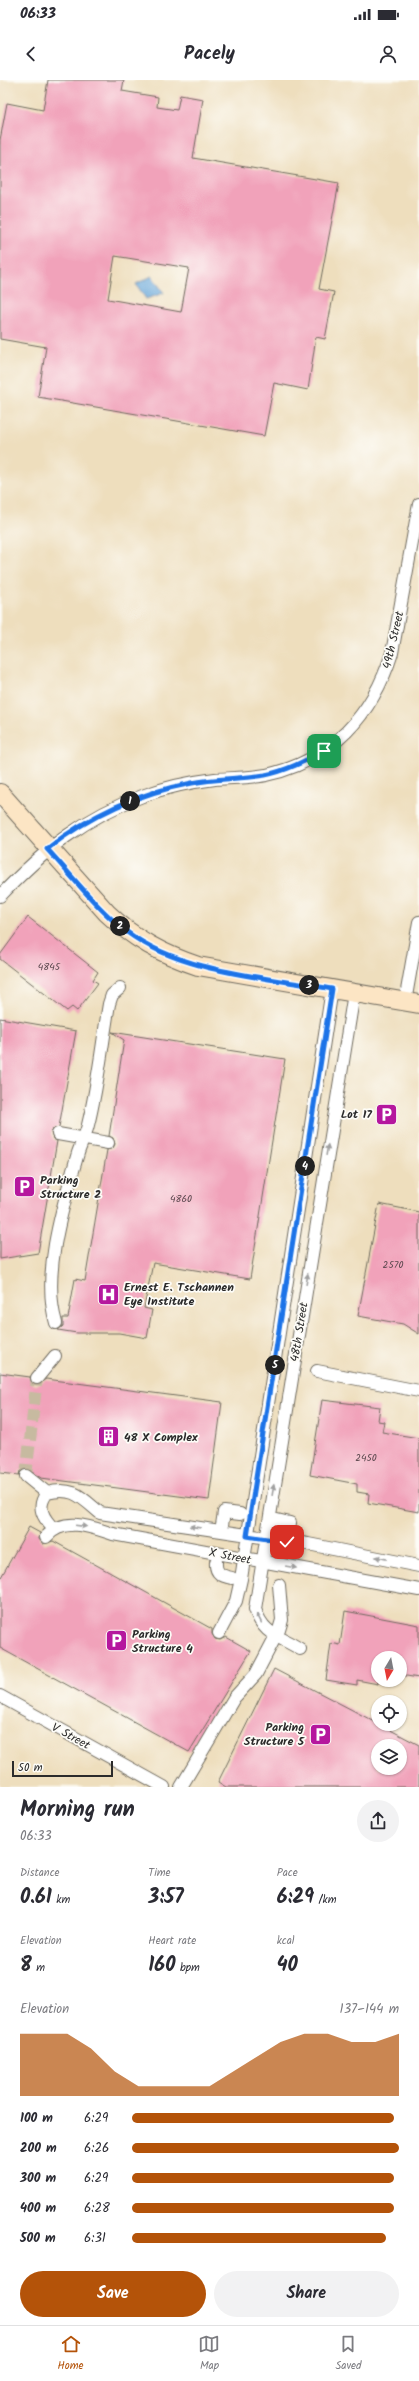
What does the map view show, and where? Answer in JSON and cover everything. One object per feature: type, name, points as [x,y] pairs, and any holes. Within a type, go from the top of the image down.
[{"type":"street","name":"49th Street","points":[[0,896],[47,849],[90,819],[146,795],[194,782],[250,777],[283,770],[324,751],[344,735],[368,707],[385,675],[392,653],[419,504]]},
{"type":"street","points":[[0,793],[47,849],[106,914],[126,931],[148,946],[172,958],[198,966],[412,1003],[419,922]]},
{"type":"street","points":[[57,1329],[51,1295],[52,1264],[65,1199],[84,1138],[100,1070],[109,1004],[112,995],[120,988]]},
{"type":"street","name":"48th Street","points":[[219,1633],[236,1601],[244,1559],[332,989]]},
{"type":"street","name":"48th Street","points":[[300,1649],[275,1638],[258,1617],[255,1609],[265,1539],[354,993]]},
{"type":"street","points":[[58,1134],[108,1143]]},
{"type":"street","points":[[38,1378],[55,1356]]},
{"type":"street","points":[[317,1371],[419,1391]]},
{"type":"street","points":[[26,1476],[47,1493],[65,1490],[76,1493],[100,1513],[265,1539],[308,1544],[419,1566]]},
{"type":"street","name":"X Street","points":[[47,1493],[41,1505],[42,1513],[50,1533],[67,1524],[89,1527],[113,1534],[419,1590]]},
{"type":"street","points":[[222,1525],[224,1512],[240,1514]]},
{"type":"street","points":[[277,1520],[292,1524]]},
{"type":"street","points":[[216,1562],[216,1570],[219,1574],[232,1578]]},
{"type":"street","points":[[183,1784],[234,1698],[256,1674],[275,1638],[282,1620],[276,1582]]},
{"type":"street","name":"V Street","points":[[0,1696],[164,1787]]},
{"type":"water","points":[[152,276],[164,293],[146,299],[136,284]]},
{"type":"building","points":[[48,80],[124,80],[122,91],[158,97],[157,107],[177,110],[180,95],[203,99],[193,158],[339,183],[319,289],[334,292],[325,339],[316,337],[308,390],[274,383],[264,436],[38,397],[46,347],[0,339],[0,140],[7,103],[43,110]],"holes":[[[115,256],[189,268],[181,312],[108,299]]]},
{"type":"building","points":[[28,917],[98,972],[93,980],[98,983],[77,1011],[72,1007],[67,1011],[0,959],[0,955]]},
{"type":"building","name":"Parking Structure 2","points":[[0,1018],[76,1031],[59,1127],[53,1129],[51,1133],[53,1139],[57,1141],[38,1253],[0,1259]]},
{"type":"building","points":[[112,1032],[285,1059],[250,1279],[153,1263],[144,1308],[152,1310],[147,1338],[119,1333],[77,1333],[58,1330],[63,1326],[63,1318],[68,1318],[75,1279],[85,1281],[107,1150],[113,1148],[115,1144],[113,1138],[109,1136],[124,1040]]},
{"type":"building","points":[[379,1204],[419,1212],[419,1334],[403,1324],[358,1316]]},
{"type":"building","name":"48 X Complex","points":[[0,1373],[30,1377],[32,1384],[36,1385],[46,1379],[222,1402],[209,1500],[41,1478],[27,1469],[20,1471],[19,1475],[0,1473]]},
{"type":"building","points":[[322,1400],[380,1407],[378,1421],[384,1422],[382,1432],[419,1438],[419,1512],[368,1503],[369,1494],[357,1492],[357,1484],[310,1475]]},
{"type":"building","name":"Parking Structure 4","points":[[29,1527],[40,1533],[39,1539],[43,1544],[53,1541],[212,1629],[212,1634],[215,1639],[220,1640],[226,1637],[251,1651],[189,1752],[0,1648],[0,1579]]},
{"type":"building","points":[[345,1611],[419,1625],[419,1678],[407,1676],[407,1651],[371,1651],[371,1683],[357,1680],[357,1685],[326,1680],[331,1643],[340,1645]]},
{"type":"building","name":"Parking Structure 5","points":[[274,1669],[371,1720],[371,1731],[392,1731],[419,1745],[419,1787],[226,1787],[218,1782]]},
{"type":"tunnel","points":[[26,1476],[37,1378]]},
{"type":"place","name":"Lot 17","points":[[387,1114]]},
{"type":"place","name":"Parking Structure 2","points":[[24,1187]]},
{"type":"place","name":"Ernest E. Tschannen Eye Institute","points":[[109,1294]]},
{"type":"place","name":"48 X Complex","points":[[109,1437]]},
{"type":"place","name":"Parking Structure 4","points":[[116,1641]]},
{"type":"place","name":"Parking Structure 5","points":[[320,1734]]},
{"type":"route","points":[[287,1542],[247,1536],[274,1376],[332,989],[198,966],[172,958],[148,946],[126,931],[106,914],[47,849],[62,837],[90,819],[146,795],[194,782],[266,775],[301,763],[324,751]]}]
